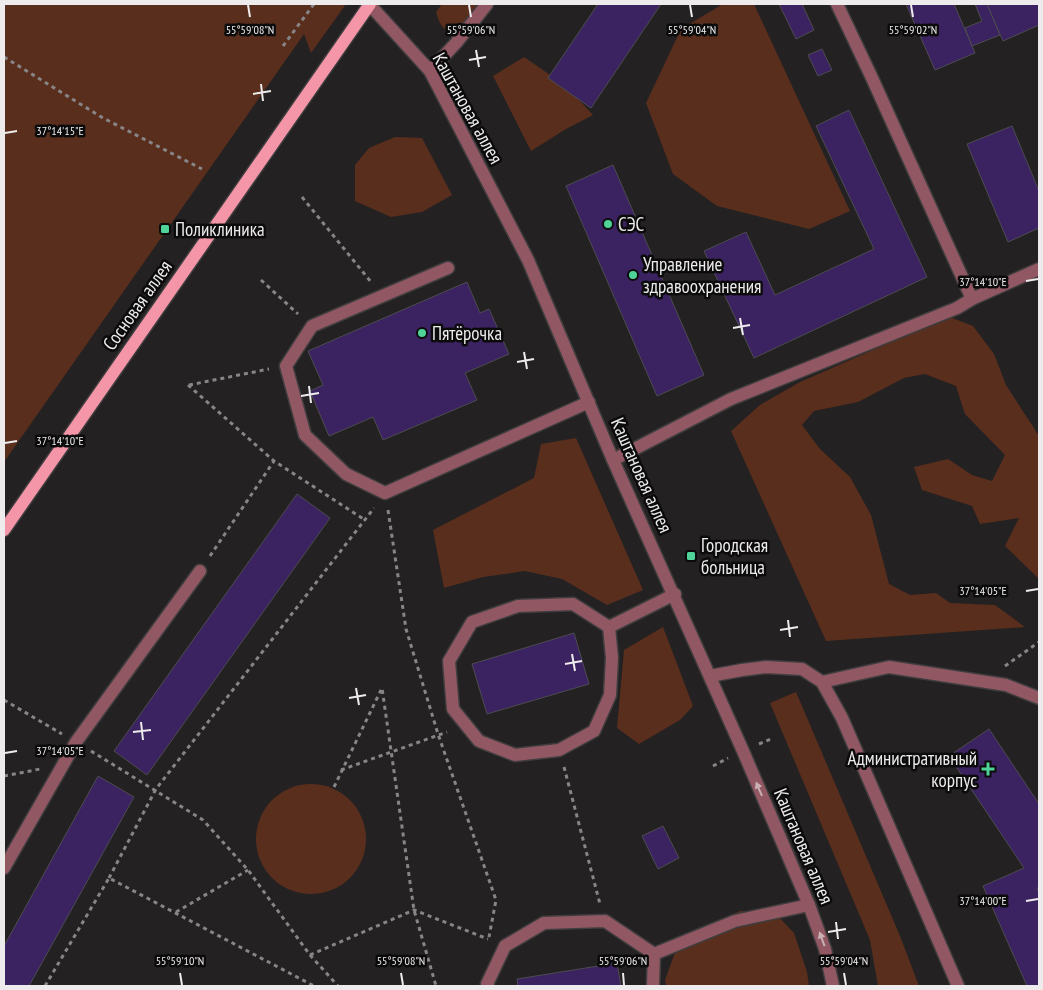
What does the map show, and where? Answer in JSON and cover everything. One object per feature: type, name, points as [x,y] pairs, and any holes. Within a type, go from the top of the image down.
[{"type":"main road","name":"Сосновая аллея","points":[[4,530],[370,4]]},
{"type":"street","name":"Каштановая аллея","points":[[370,4],[430,71],[528,260],[590,402],[613,460],[675,594],[809,905],[825,948],[833,986]]},
{"type":"street","points":[[430,71],[456,43],[486,4]]},
{"type":"street","points":[[837,4],[972,299]]},
{"type":"street","points":[[448,268],[312,326],[286,366],[305,435],[346,474],[385,493],[590,402]]},
{"type":"street","points":[[613,460],[731,399],[956,308],[1039,269]]},
{"type":"street","points":[[4,868],[76,742],[200,571]]},
{"type":"street","points":[[609,627],[675,594]]},
{"type":"street","points":[[573,604],[609,627],[612,658],[610,694],[594,731],[559,750],[515,755],[479,741],[453,709],[449,661],[472,622],[518,606],[573,604]]},
{"type":"street","points":[[710,676],[766,667],[802,669],[822,682],[842,718],[958,986]]},
{"type":"street","points":[[822,682],[889,667],[1006,686],[1039,698]]},
{"type":"street","points":[[654,954],[735,921],[809,905]]},
{"type":"street","points":[[488,986],[505,946],[544,923],[605,921],[654,954]]},
{"type":"street","points":[[653,986],[654,954]]},
{"type":"path","points":[[283,46],[314,4]]},
{"type":"path","points":[[4,57],[103,118],[202,169]]},
{"type":"path","points":[[302,197],[382,296]]},
{"type":"path","points":[[260,280],[312,326]]},
{"type":"path","points":[[286,366],[188,385],[274,461],[365,520]]},
{"type":"path","points":[[200,571],[274,461]]},
{"type":"path","points":[[46,986],[156,789],[385,493]]},
{"type":"path","points":[[385,493],[406,629],[438,734],[496,900],[486,948]]},
{"type":"path","points":[[982,682],[1039,642]]},
{"type":"path","points":[[334,787],[382,688],[393,752],[414,910],[436,986]]},
{"type":"path","points":[[4,700],[156,789],[203,820],[248,870],[310,954],[338,986]]},
{"type":"path","points":[[341,770],[438,734],[467,727]]},
{"type":"path","points":[[559,750],[605,921]]},
{"type":"path","points":[[4,776],[62,765]]},
{"type":"path","points":[[176,912],[248,870]]},
{"type":"path","points":[[108,878],[314,986]]},
{"type":"path","points":[[310,954],[414,910],[505,946]]},
{"type":"shaded area","points":[[4,4],[346,4],[311,53],[304,34],[4,462]]},
{"type":"shaded area","points":[[442,4],[491,4],[455,36],[445,29],[439,21],[436,12]]},
{"type":"shaded area","points":[[723,4],[754,4],[850,211],[809,229],[717,206],[673,174],[646,103],[681,29]]},
{"type":"shaded area","points":[[524,57],[566,86],[593,115],[531,151],[493,76]]},
{"type":"shaded area","points":[[395,137],[422,138],[452,195],[422,212],[391,217],[355,201],[355,165],[369,148]]},
{"type":"shaded area","points":[[942,314],[973,326],[994,354],[1006,385],[1039,436],[1039,579],[1005,546],[1019,518],[980,524],[972,506],[922,490],[914,467],[948,459],[972,475],[992,481],[1005,455],[965,414],[956,386],[925,374],[904,378],[858,402],[814,411],[802,425],[820,449],[850,477],[871,515],[889,584],[910,595],[936,593],[950,603],[995,605],[1025,627],[826,641],[731,431],[760,405],[800,382],[891,342]]},
{"type":"shaded area","points":[[576,438],[643,590],[607,605],[562,579],[525,571],[483,577],[444,588],[433,530],[534,478],[541,444]]},
{"type":"shaded area","points":[[663,627],[693,706],[680,720],[639,744],[617,728],[624,650]]},
{"type":"shaded area","points":[[796,692],[900,936],[919,986],[878,986],[870,940],[770,703]]},
{"type":"shaded area","points":[[311,784],[332,788],[350,800],[362,818],[366,839],[362,860],[350,878],[332,890],[311,894],[290,890],[272,878],[260,860],[256,839],[260,818],[272,800],[290,788]]},
{"type":"shaded area","points":[[740,911],[776,914],[794,933],[807,972],[809,986],[666,986],[665,980],[677,947],[700,929]]},
{"type":"building","points":[[598,4],[661,4],[591,108],[548,78]]},
{"type":"building","points":[[779,4],[802,4],[814,30],[796,39]]},
{"type":"building","points":[[906,4],[954,4],[975,53],[935,70]]},
{"type":"building","points":[[975,4],[987,4],[1000,35],[972,46],[965,28],[982,21]]},
{"type":"building","points":[[987,4],[1039,4],[1039,25],[1003,41]]},
{"type":"building","points":[[822,49],[832,70],[818,76],[808,55]]},
{"type":"building","points":[[849,110],[927,277],[754,358],[704,251],[746,232],[775,295],[874,249],[816,126]]},
{"type":"building","points":[[1012,126],[1039,191],[1039,228],[1008,242],[967,144]]},
{"type":"building","points":[[613,165],[704,375],[657,396],[566,186]]},
{"type":"building","points":[[467,282],[480,313],[489,309],[509,354],[465,373],[477,400],[383,440],[373,417],[329,436],[310,391],[323,385],[308,351]]},
{"type":"building","points":[[297,494],[330,518],[147,775],[114,751]]},
{"type":"building","points":[[574,633],[589,684],[487,714],[472,664]]},
{"type":"building","points":[[989,729],[1039,804],[1039,887],[1037,888],[1039,893],[1039,986],[1027,986],[983,886],[1024,868],[949,756]]},
{"type":"building","points":[[98,776],[134,797],[29,986],[4,986],[4,946]]},
{"type":"building","points":[[663,826],[679,858],[658,869],[642,836]]},
{"type":"building","points":[[617,963],[621,986],[518,986],[517,979]]},
{"type":"place","name":"СЭС","points":[[608,224]]},
{"type":"place","name":"Поликлиника","points":[[165,229]]},
{"type":"place","name":"Управление здравоохранения","points":[[633,275]]},
{"type":"place","name":"Пятёрочка","points":[[422,333]]},
{"type":"place","name":"Городская больница","points":[[691,556]]},
{"type":"place","name":"Административный корпус","points":[[988,769]]}]
